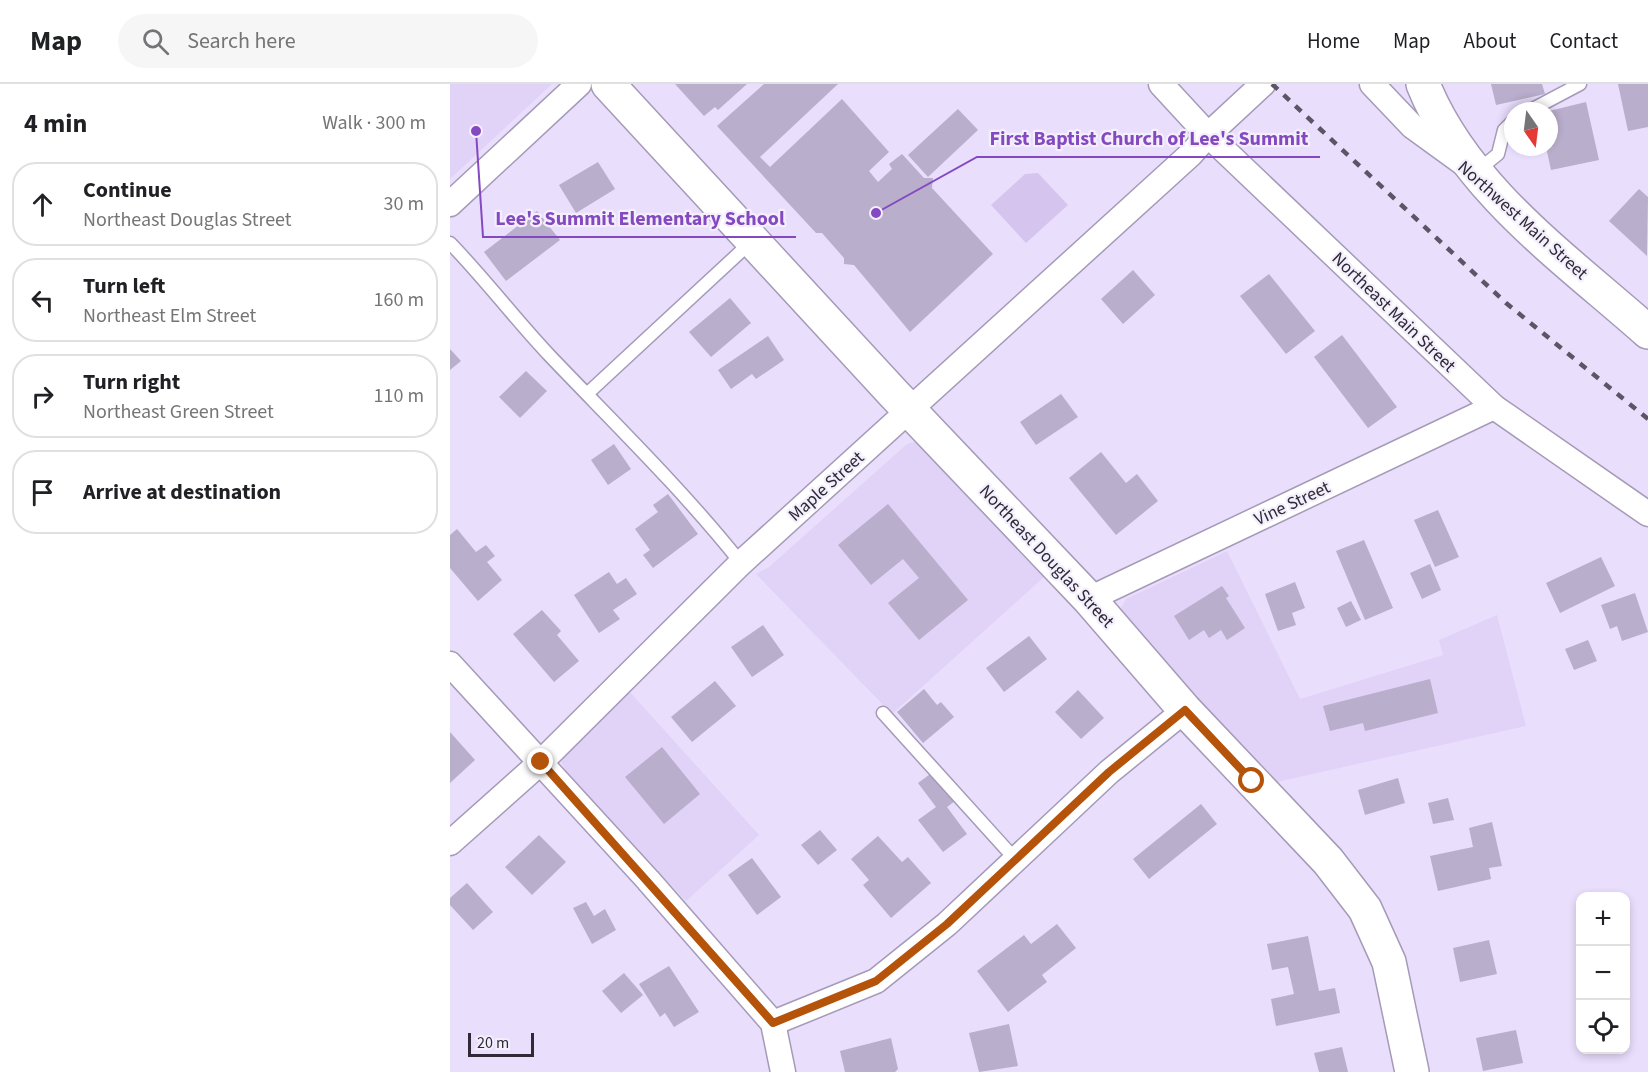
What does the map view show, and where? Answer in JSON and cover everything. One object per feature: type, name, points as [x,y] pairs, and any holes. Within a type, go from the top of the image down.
[{"type":"main road","name":"Northeast Douglas Street","points":[[608,84],[752,241],[1089,599],[1185,710],[1328,861],[1365,909],[1389,962],[1412,1072]]},
{"type":"main road","points":[[1423,84],[1442,127],[1476,172]]},
{"type":"main road","name":"Northwest Main Street","points":[[1476,172],[1550,245],[1648,332]]},
{"type":"street","points":[[450,204],[579,84]]},
{"type":"street","name":"Northeast Main Street","points":[[1161,84],[1208,135],[1494,407],[1648,514]]},
{"type":"street","name":"Maple Street","points":[[450,843],[541,762],[741,563],[911,411],[1191,154],[1263,84]]},
{"type":"street","name":"Northwest Main Street","points":[[1372,84],[1412,126],[1476,172]]},
{"type":"street","name":"Vine Street","points":[[1089,599],[1494,407]]},
{"type":"street","points":[[450,664],[541,762],[773,1023],[783,1072]]},
{"type":"street","points":[[773,1023],[876,981],[947,924],[1109,772],[1185,710]]},
{"type":"lane","points":[[1546,102],[1580,84]]},
{"type":"lane","points":[[1476,172],[1498,154],[1504,130]]},
{"type":"lane","points":[[588,393],[752,241]]},
{"type":"lane","points":[[450,243],[491,286],[549,355],[698,509],[741,563]]},
{"type":"lane","points":[[882,713],[1015,859]]},
{"type":"shaded area","points":[[450,84],[552,84],[450,179]]},
{"type":"shaded area","points":[[1038,173],[1068,205],[1026,243],[991,205],[1025,174]]},
{"type":"shaded area","points":[[914,442],[924,447],[1044,577],[892,714],[756,574],[769,567],[907,444]]},
{"type":"shaded area","points":[[1227,551],[1300,699],[1443,655],[1439,640],[1497,615],[1526,726],[1277,782],[1124,621],[1120,610],[1126,599]]},
{"type":"shaded area","points":[[627,689],[759,835],[686,901],[566,772],[561,761],[561,756]]},
{"type":"building","points":[[675,84],[747,84],[718,110],[715,107],[704,116]]},
{"type":"building","points":[[764,84],[838,84],[760,157],[770,167],[842,99],[889,152],[869,171],[878,182],[892,169],[889,164],[902,154],[924,178],[933,178],[932,188],[993,254],[910,332],[854,265],[844,264],[844,258],[822,233],[816,233],[717,126]]},
{"type":"building","points":[[1491,84],[1542,84],[1545,94],[1496,105]]},
{"type":"building","points":[[1618,84],[1648,84],[1648,127],[1628,131]]},
{"type":"building","points":[[1586,102],[1599,160],[1551,170],[1548,156],[1558,156],[1558,109]]},
{"type":"building","points":[[958,109],[978,130],[928,177],[908,155]]},
{"type":"building","points":[[598,162],[615,189],[576,213],[559,185]]},
{"type":"building","points":[[1639,189],[1648,197],[1647,256],[1609,221]]},
{"type":"building","points":[[537,211],[560,240],[506,281],[484,252]]},
{"type":"building","points":[[1133,270],[1155,295],[1123,324],[1101,299]]},
{"type":"building","points":[[1269,274],[1315,331],[1286,354],[1240,296]]},
{"type":"building","points":[[730,298],[751,323],[711,357],[689,332]]},
{"type":"building","points":[[1342,335],[1397,407],[1368,428],[1314,357]]},
{"type":"building","points":[[768,336],[784,360],[756,379],[752,374],[731,389],[718,370]]},
{"type":"building","points":[[450,349],[461,361],[450,370]]},
{"type":"building","points":[[526,371],[547,391],[520,418],[499,397]]},
{"type":"building","points":[[1061,394],[1078,417],[1036,445],[1020,422]]},
{"type":"building","points":[[614,444],[631,469],[608,485],[591,460]]},
{"type":"building","points":[[1101,452],[1126,483],[1137,474],[1158,501],[1116,535],[1069,478]]},
{"type":"building","points":[[668,494],[698,534],[653,568],[643,555],[650,550],[635,529],[658,512],[653,505]]},
{"type":"building","points":[[888,504],[968,600],[919,640],[888,603],[919,578],[903,559],[871,585],[838,545]]},
{"type":"building","points":[[1438,510],[1459,557],[1435,567],[1414,520]]},
{"type":"building","points":[[457,529],[476,552],[486,545],[495,556],[487,562],[502,580],[478,601],[450,568],[450,535]]},
{"type":"building","points":[[1364,540],[1393,608],[1365,620],[1336,551]]},
{"type":"building","points":[[1601,557],[1615,586],[1560,613],[1546,583]]},
{"type":"building","points":[[1430,564],[1441,590],[1422,599],[1410,573]]},
{"type":"building","points":[[609,572],[617,584],[626,578],[637,594],[613,610],[620,619],[599,633],[574,595]]},
{"type":"building","points":[[1295,582],[1305,608],[1292,613],[1296,625],[1278,631],[1265,594]]},
{"type":"building","points":[[1222,586],[1229,596],[1226,598],[1245,628],[1227,640],[1221,630],[1209,638],[1204,630],[1189,640],[1174,616]]},
{"type":"building","points":[[1635,593],[1648,632],[1622,641],[1617,626],[1610,629],[1601,605]]},
{"type":"building","points":[[1351,601],[1361,620],[1346,627],[1337,608]]},
{"type":"building","points":[[542,610],[561,631],[557,635],[579,661],[554,682],[513,634]]},
{"type":"building","points":[[763,625],[784,655],[752,677],[731,647]]},
{"type":"building","points":[[1029,636],[1047,659],[1004,692],[986,668]]},
{"type":"building","points":[[1588,640],[1597,661],[1574,670],[1565,649]]},
{"type":"building","points":[[1430,679],[1438,713],[1365,731],[1363,723],[1330,731],[1323,706]]},
{"type":"building","points":[[715,681],[736,706],[692,742],[671,717]]},
{"type":"building","points":[[924,689],[937,705],[941,702],[954,717],[923,743],[897,712]]},
{"type":"building","points":[[1078,690],[1104,718],[1081,739],[1055,712]]},
{"type":"building","points":[[450,732],[475,760],[450,783]]},
{"type":"building","points":[[662,747],[700,794],[664,824],[625,777]]},
{"type":"building","points":[[933,772],[955,801],[947,807],[967,834],[943,852],[918,820],[936,807],[918,783]]},
{"type":"building","points":[[1398,778],[1405,803],[1365,815],[1358,790]]},
{"type":"building","points":[[1448,798],[1454,820],[1433,824],[1428,803]]},
{"type":"building","points":[[1201,804],[1217,824],[1149,879],[1133,859]]},
{"type":"building","points":[[1492,822],[1502,866],[1489,868],[1491,879],[1438,891],[1430,856],[1473,847],[1469,828]]},
{"type":"building","points":[[820,830],[837,850],[818,865],[801,845]]},
{"type":"building","points":[[539,835],[566,862],[532,895],[505,867]]},
{"type":"building","points":[[878,836],[902,862],[908,857],[931,883],[891,918],[863,885],[869,880],[851,859]]},
{"type":"building","points":[[752,858],[781,897],[757,915],[728,875]]},
{"type":"building","points":[[467,883],[493,912],[473,930],[450,905],[450,898]]},
{"type":"building","points":[[586,902],[594,916],[605,909],[616,930],[592,944],[573,908]]},
{"type":"building","points":[[1057,924],[1076,948],[1042,975],[1047,982],[1008,1012],[977,971],[1024,935],[1031,944]]},
{"type":"building","points":[[1308,936],[1319,991],[1335,988],[1340,1013],[1276,1026],[1271,999],[1294,994],[1288,967],[1272,970],[1267,944]]},
{"type":"building","points":[[1489,940],[1497,974],[1460,982],[1453,948]]},
{"type":"building","points":[[669,966],[699,1012],[674,1027],[665,1013],[660,1017],[639,984]]},
{"type":"building","points":[[624,973],[643,995],[621,1013],[602,991]]},
{"type":"building","points":[[1009,1024],[1018,1066],[979,1072],[969,1033]]},
{"type":"building","points":[[1516,1030],[1523,1063],[1483,1071],[1476,1038]]},
{"type":"building","points":[[891,1038],[898,1069],[895,1072],[845,1072],[840,1051]]},
{"type":"building","points":[[1342,1047],[1348,1072],[1319,1072],[1314,1053]]},
{"type":"railway","points":[[1272,84],[1506,303],[1648,419]]},
{"type":"place","name":"Lee's Summit Elementary School","points":[[476,131]]},
{"type":"place","name":"First Baptist Church of Lee's Summit","points":[[876,213]]},
{"type":"route","points":[[541,762],[773,1023],[876,981],[947,924],[1109,772],[1185,710],[1252,781]]}]
